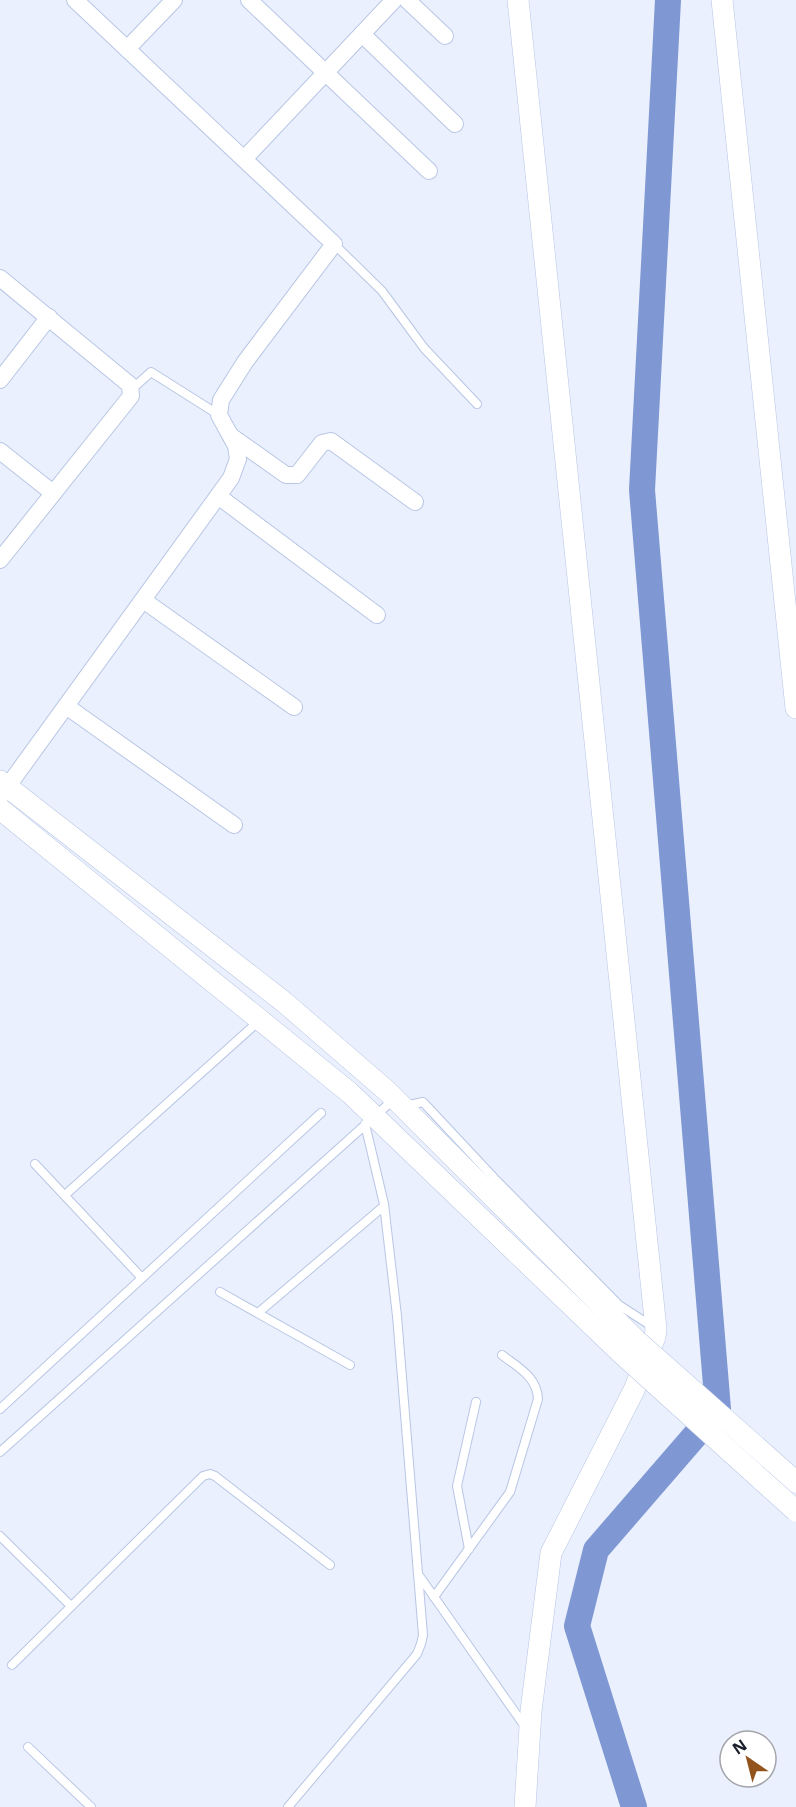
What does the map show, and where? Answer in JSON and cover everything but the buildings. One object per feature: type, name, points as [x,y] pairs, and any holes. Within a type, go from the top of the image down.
[{"type":"street","points":[[75,0],[334,244],[245,362],[221,400],[219,415],[236,446],[238,459],[231,478],[66,706],[3,788],[284,1002],[399,1103],[629,1347],[796,1511]]},
{"type":"street","points":[[127,49],[174,0]]},
{"type":"street","points":[[249,0],[429,171]]},
{"type":"street","points":[[244,159],[327,74],[394,0]]},
{"type":"street","points":[[407,0],[445,36]]},
{"type":"street","points":[[518,0],[656,1329],[634,1390],[551,1553],[529,1732],[525,1807]]},
{"type":"street","points":[[722,0],[796,708]]},
{"type":"street","points":[[362,34],[455,124]]},
{"type":"street","points":[[0,278],[49,316],[132,389],[131,396],[0,560]]},
{"type":"street","points":[[0,380],[49,316]]},
{"type":"street","points":[[230,436],[292,477],[297,475],[322,443],[331,441],[415,502]]},
{"type":"street","points":[[0,451],[53,493]]},
{"type":"street","points":[[218,496],[377,615]]},
{"type":"street","points":[[143,600],[294,707]]},
{"type":"street","points":[[66,706],[234,825]]},
{"type":"street","points":[[0,809],[342,1086],[369,1120],[629,1347],[796,1482]]},
{"type":"lane","points":[[334,244],[382,291],[424,348],[477,404]]},
{"type":"lane","points":[[132,389],[151,372],[219,415]]},
{"type":"lane","points":[[64,1195],[260,1020]]},
{"type":"lane","points":[[0,1452],[369,1120],[399,1103],[423,1102],[619,1305],[656,1329]]},
{"type":"lane","points":[[0,1408],[321,1113]]},
{"type":"lane","points":[[288,1807],[417,1654],[423,1635],[396,1316],[384,1206],[369,1120]]},
{"type":"lane","points":[[35,1164],[142,1278]]},
{"type":"lane","points":[[258,1314],[384,1206]]},
{"type":"lane","points":[[220,1292],[350,1365]]},
{"type":"lane","points":[[434,1597],[510,1492],[537,1399],[537,1388],[532,1379],[502,1355]]},
{"type":"lane","points":[[469,1549],[457,1486],[476,1402]]},
{"type":"lane","points":[[12,1665],[197,1481],[210,1474],[330,1565]]},
{"type":"lane","points":[[0,1536],[71,1606]]},
{"type":"lane","points":[[418,1574],[529,1732]]},
{"type":"lane","points":[[28,1747],[92,1807]]},
{"type":"waterway","points":[[634,1807],[577,1626],[596,1550],[718,1409],[642,490],[668,0]]}]
